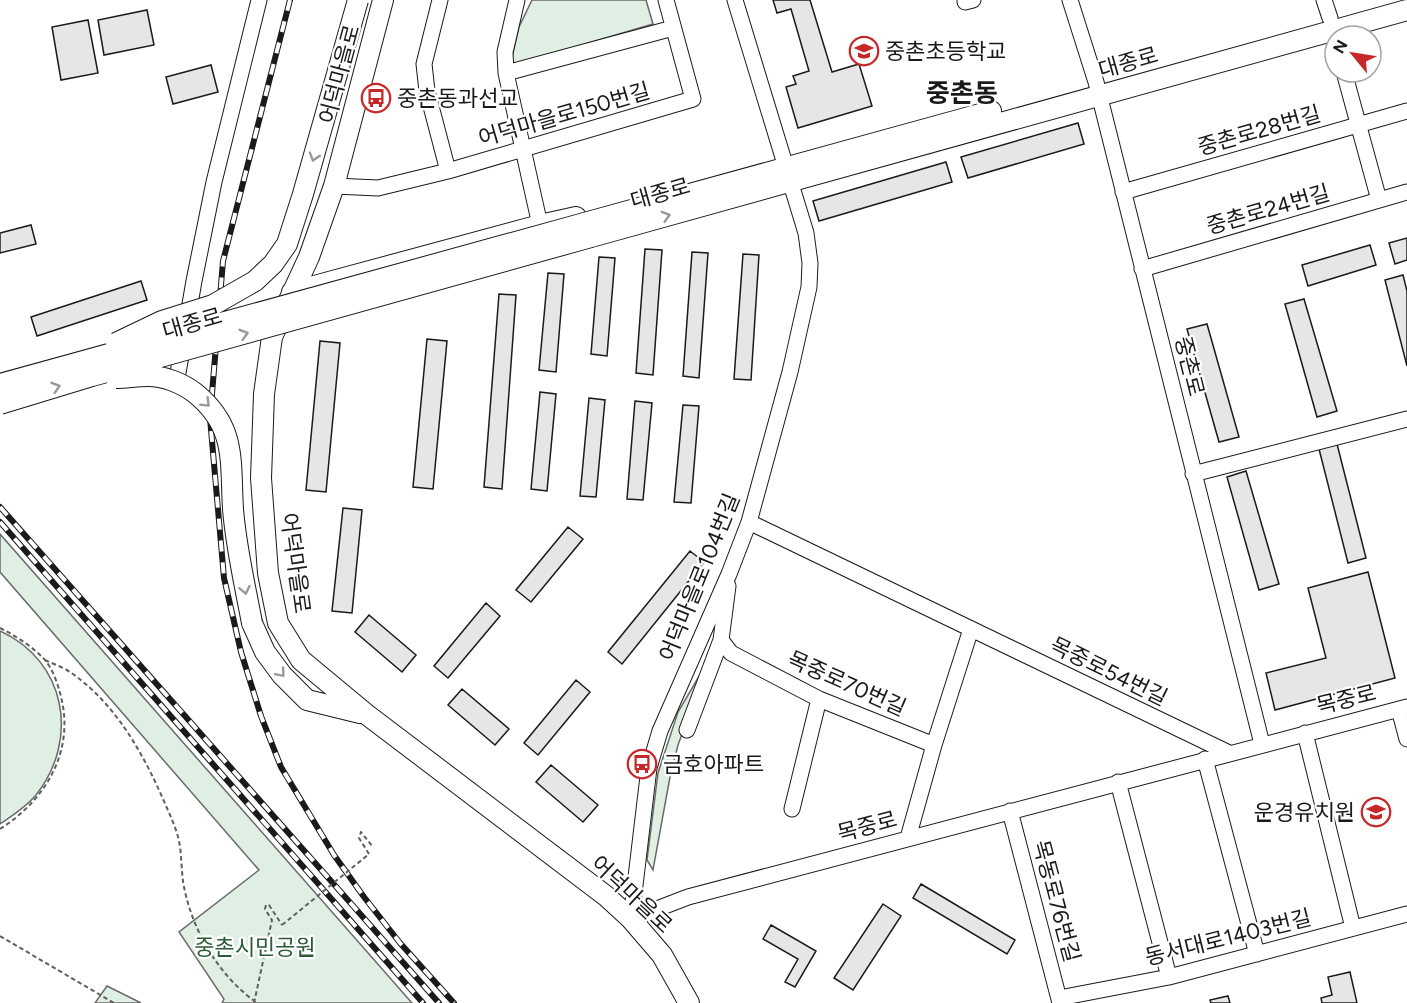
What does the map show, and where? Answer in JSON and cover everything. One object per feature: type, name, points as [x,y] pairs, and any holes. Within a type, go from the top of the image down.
[{"type":"main road","points":[[358,0],[317,148],[290,234],[287,243],[273,264],[255,281],[213,305],[162,321],[125,338],[90,368],[118,378],[149,376],[171,380],[189,388],[216,414],[226,432],[232,459],[237,542],[252,622],[265,652],[282,675],[308,700],[366,714]]},
{"type":"main road","name":"어덕마을로","points":[[383,0],[334,186],[309,257],[272,337],[264,394],[261,478],[268,573],[278,623],[301,660],[366,714],[606,896],[631,919],[662,955],[689,1003]]},
{"type":"main road","name":"대종로","points":[[0,384],[90,368],[1097,89],[1330,22],[1396,0]]},
{"type":"main road","name":"대종로","points":[[1330,22],[1407,10]]},
{"type":"main road","points":[[272,337],[598,227],[596,212],[291,292]]},
{"type":"main road","name":"대종로","points":[[0,404],[90,368]]},
{"type":"street","points":[[178,373],[214,182],[259,0]]},
{"type":"street","points":[[440,0],[424,64],[428,91],[448,171]]},
{"type":"street","points":[[517,0],[505,52],[506,73],[540,225]]},
{"type":"street","points":[[506,73],[674,28],[666,0]]},
{"type":"street","name":"어덕마을로104번길","points":[[631,919],[650,768],[660,731],[729,574],[749,522],[790,372],[808,287],[810,263],[806,233],[735,0]]},
{"type":"street","name":"중촌로","points":[[1070,0],[1097,89],[1262,744]]},
{"type":"street","name":"어덕마을로150번길","points":[[334,186],[378,188],[522,151],[693,99],[674,28]]},
{"type":"street","points":[[1347,84],[1378,200]]},
{"type":"street","name":"중촌로28번길","points":[[1123,192],[1407,111]]},
{"type":"street","name":"중촌로24번길","points":[[1142,268],[1407,192]]},
{"type":"street","points":[[1193,474],[1407,419]]},
{"type":"street","name":"목중로54번길","points":[[749,522],[1229,753]]},
{"type":"street","points":[[687,730],[721,640],[729,574]]},
{"type":"street","points":[[908,838],[934,745],[971,629]]},
{"type":"street","name":"목중로70번길","points":[[721,640],[732,653],[819,699],[934,745]]},
{"type":"street","points":[[792,809],[819,699]]},
{"type":"street","name":"목중로","points":[[631,919],[688,897],[1403,708],[1407,739]]},
{"type":"street","name":"목중로","points":[[1305,733],[1353,928]]},
{"type":"street","points":[[1205,759],[1257,954]]},
{"type":"street","points":[[1118,782],[1169,977]]},
{"type":"street","name":"목동로76번길","points":[[1010,811],[1059,1000]]},
{"type":"street","name":"동서대로1403번길","points":[[1059,1000],[1169,977],[1407,914]]},
{"type":"path","points":[[0,628],[16,636],[45,660],[69,670],[90,688],[130,736],[147,764],[179,841],[183,885],[196,929],[219,968],[255,1002]]},
{"type":"path","points":[[0,829],[17,818],[37,798],[53,774],[62,747],[66,722],[64,706],[57,683],[45,660]]},
{"type":"path","points":[[255,1002],[272,920],[266,905],[269,905],[282,925],[369,854],[359,838],[361,832],[372,847]]},
{"type":"path","points":[[0,936],[114,1003]]},
{"type":"green space","points":[[532,0],[646,0],[653,24],[510,66],[519,27]]},
{"type":"green space","name":"중촌시민공원","points":[[0,534],[412,1003],[222,1003],[224,999],[179,932],[259,870],[0,572]]},
{"type":"green space","points":[[0,631],[22,644],[40,661],[52,681],[59,703],[61,726],[58,750],[50,773],[36,795],[0,824]]},
{"type":"green space","points":[[701,673],[670,777],[653,870],[647,860],[658,773],[678,712]]},
{"type":"green space","points":[[107,986],[141,1003],[95,1003]]},
{"type":"building","points":[[773,0],[810,0],[832,72],[859,64],[872,106],[798,128],[786,87],[796,84],[793,76],[809,71],[791,9],[777,13]]},
{"type":"building","points":[[147,10],[154,45],[104,55],[98,20]]},
{"type":"building","points":[[88,20],[98,73],[61,80],[52,27]]},
{"type":"building","points":[[211,65],[218,92],[173,104],[166,77]]},
{"type":"building","points":[[1078,123],[1084,144],[968,178],[961,157]]},
{"type":"building","points":[[946,162],[952,182],[819,221],[813,201]]},
{"type":"building","points":[[31,225],[36,244],[0,253],[0,233]]},
{"type":"building","points":[[1407,238],[1407,260],[1395,264],[1389,243]]},
{"type":"building","points":[[1370,245],[1376,265],[1308,286],[1302,265]]},
{"type":"building","points":[[645,249],[662,250],[653,375],[636,373]]},
{"type":"building","points":[[692,252],[708,253],[699,378],[683,376]]},
{"type":"building","points":[[743,254],[759,255],[751,380],[734,379]]},
{"type":"building","points":[[599,257],[615,258],[607,356],[591,354]]},
{"type":"building","points":[[548,273],[564,274],[556,372],[539,370]]},
{"type":"building","points":[[1403,275],[1407,291],[1407,366],[1385,280]]},
{"type":"building","points":[[141,281],[147,300],[37,336],[31,317]]},
{"type":"building","points":[[499,294],[516,295],[502,489],[484,487]]},
{"type":"building","points":[[1304,299],[1337,411],[1317,417],[1285,304]]},
{"type":"building","points":[[1207,324],[1239,437],[1219,442],[1187,329]]},
{"type":"building","points":[[427,339],[447,341],[433,489],[413,487]]},
{"type":"building","points":[[320,341],[340,343],[326,492],[306,490]]},
{"type":"building","points":[[540,392],[556,394],[547,491],[531,489]]},
{"type":"building","points":[[589,398],[605,400],[596,497],[580,496]]},
{"type":"building","points":[[635,401],[652,403],[643,500],[627,499]]},
{"type":"building","points":[[683,405],[699,406],[691,503],[674,502]]},
{"type":"building","points":[[1337,444],[1366,558],[1348,563],[1319,449]]},
{"type":"building","points":[[1246,471],[1279,584],[1259,590],[1227,477]]},
{"type":"building","points":[[343,508],[362,510],[352,613],[332,611]]},
{"type":"building","points":[[568,527],[583,539],[531,602],[516,590]]},
{"type":"building","points":[[690,551],[704,562],[622,664],[608,652]]},
{"type":"building","points":[[1368,572],[1395,678],[1275,710],[1266,673],[1326,658],[1308,588]]},
{"type":"building","points":[[486,603],[500,616],[448,678],[434,666]]},
{"type":"building","points":[[369,615],[416,655],[402,672],[355,632]]},
{"type":"building","points":[[576,680],[590,692],[538,755],[524,743]]},
{"type":"building","points":[[462,689],[509,729],[495,745],[448,705]]},
{"type":"building","points":[[551,765],[598,805],[583,822],[536,782]]},
{"type":"building","points":[[921,884],[1015,940],[1007,954],[913,898]]},
{"type":"building","points":[[883,904],[901,916],[853,990],[834,978]]},
{"type":"building","points":[[771,925],[816,951],[795,987],[785,982],[798,959],[763,939]]},
{"type":"building","points":[[1350,972],[1357,1003],[1322,1003],[1321,998],[1332,995],[1328,977]]},
{"type":"building","points":[[1228,996],[1230,1003],[1211,1003],[1210,1000]]},
{"type":"railway","points":[[290,0],[223,261],[210,418],[224,578],[241,652],[261,716],[281,767],[334,855],[364,897],[400,943],[454,1003]]},
{"type":"railway","points":[[0,507],[439,1003]]},
{"type":"railway","points":[[0,522],[423,1003]]},
{"type":"place","name":"중촌초등학교","points":[[864,51]]},
{"type":"place","name":"중촌동과선교","points":[[376,98]]},
{"type":"place","name":"금호아파트","points":[[642,764]]},
{"type":"place","name":"운경유치원","points":[[1376,812]]},
{"type":"district","name":"중촌동","points":[[962,93]]}]
